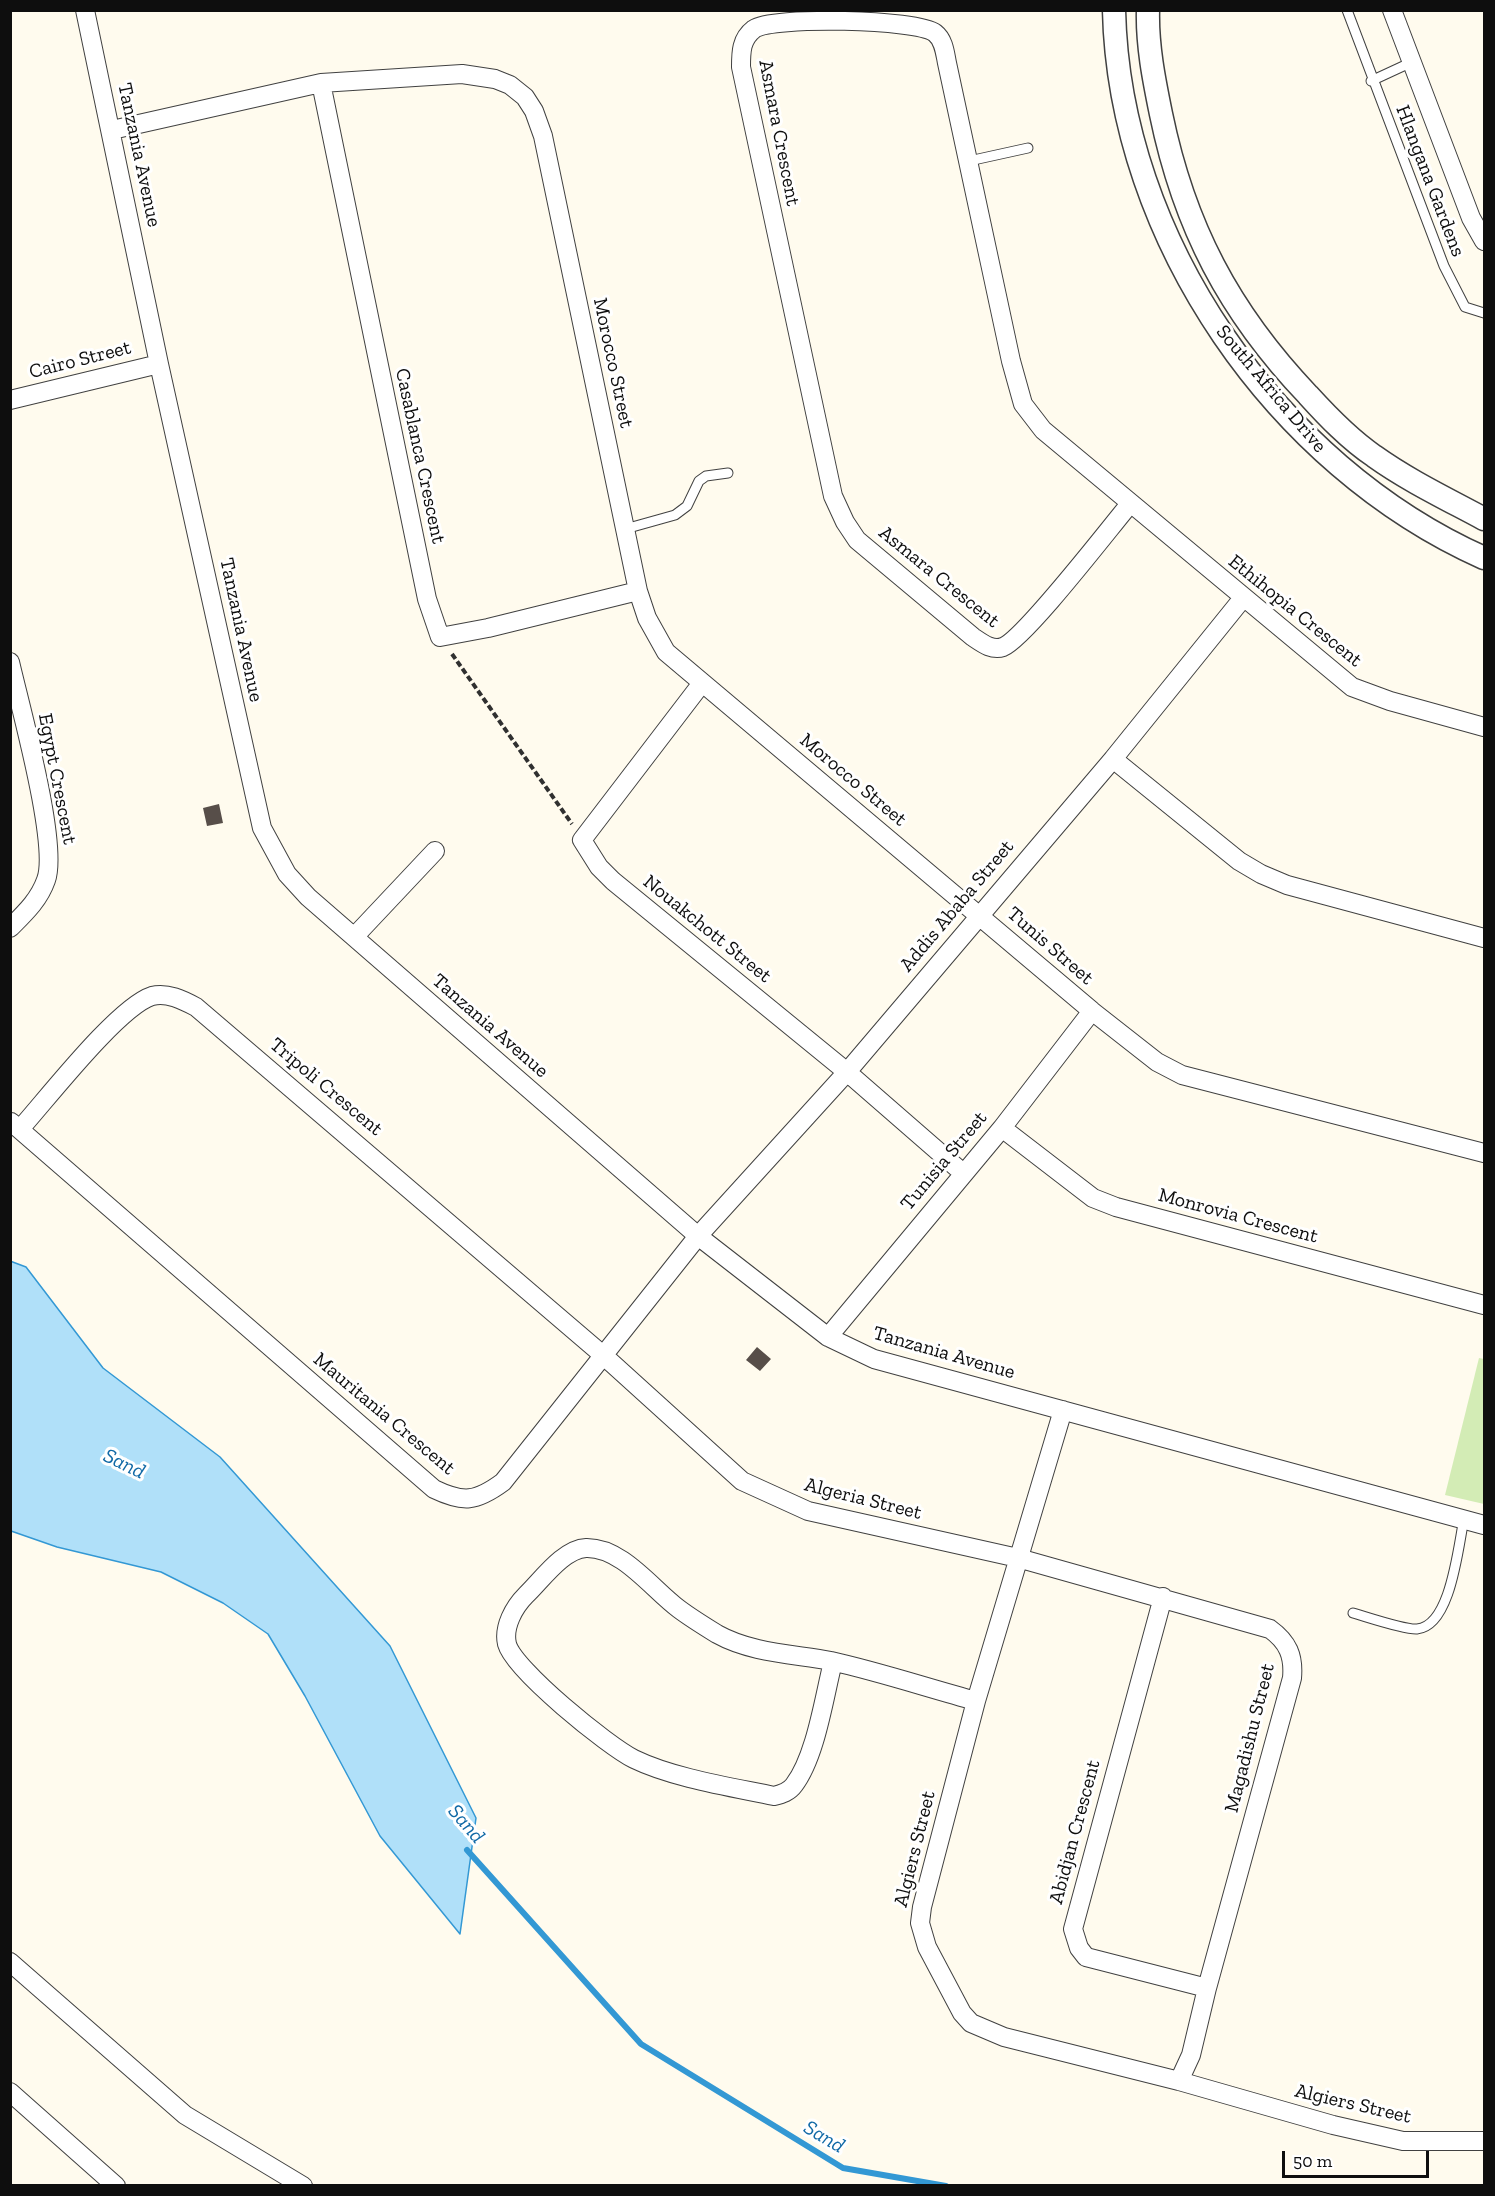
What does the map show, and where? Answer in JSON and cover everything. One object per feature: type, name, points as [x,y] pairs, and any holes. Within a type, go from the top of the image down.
[{"type":"street","name":"Tanzania Avenue","points":[[85,10],[112,130],[159,364],[262,828],[287,874],[354,937],[698,1236],[828,1337],[874,1359],[1485,1525]]},
{"type":"street","name":"South Africa Drive","points":[[1114,10],[1122,87],[1133,140],[1143,171],[1158,213],[1189,282],[1226,342],[1336,465],[1385,501],[1485,558]]},
{"type":"street","name":"South Africa Drive","points":[[1148,10],[1155,86],[1171,162],[1200,240],[1225,289],[1275,360],[1334,423],[1373,456],[1419,484],[1485,519]]},
{"type":"street","points":[[1392,10],[1472,218],[1485,241]]},
{"type":"street","name":"Asmara Crescent","points":[[785,21],[905,23],[927,28],[937,34],[943,44],[1011,361],[1023,404],[1043,430],[1129,505],[1027,626],[1003,647],[993,648],[973,637],[872,555],[845,522],[833,496],[741,67],[742,47],[747,35],[756,27],[785,21]]},
{"type":"street","name":"Morocco Street","points":[[112,130],[321,83],[462,74],[495,79],[510,85],[525,97],[534,111],[543,136],[638,591],[647,618],[666,652],[979,914]]},
{"type":"street","name":"Casablanca Crescent","points":[[321,83],[427,599],[440,637]]},
{"type":"street","name":"Cairo Street","points":[[10,400],[159,364]]},
{"type":"street","name":"Ethihopia Crescent","points":[[1129,505],[1352,687],[1390,701],[1485,727]]},
{"type":"street","points":[[440,637],[488,628],[638,591]]},
{"type":"street","name":"Addis Ababa Street","points":[[698,1236],[847,1072],[1113,759],[1244,598]]},
{"type":"street","name":"Egypt Crescent","points":[[10,662],[45,819],[50,857],[47,878],[36,900],[10,928]]},
{"type":"street","points":[[582,840],[702,683]]},
{"type":"street","points":[[1113,759],[1239,861],[1261,874],[1287,885],[1485,938]]},
{"type":"street","name":"Nouakchott Street","points":[[582,840],[599,867],[613,881],[847,1072],[963,1173]]},
{"type":"street","points":[[354,937],[435,851]]},
{"type":"street","name":"Tunis Street","points":[[979,914],[1092,1011]]},
{"type":"street","name":"Tripoli Crescent","points":[[15,1126],[121,1016],[153,996],[165,995],[182,1000],[196,1007],[604,1356]]},
{"type":"street","points":[[1092,1011],[1157,1062],[1182,1075],[1485,1153]]},
{"type":"street","name":"Tunisia Street","points":[[828,1337],[1002,1128],[1092,1011]]},
{"type":"street","name":"Mauritania Crescent","points":[[15,1126],[388,1451],[434,1489],[453,1498],[468,1499],[487,1494],[503,1482],[698,1236]]},
{"type":"street","name":"Monrovia Crescent","points":[[1002,1128],[1094,1198],[1116,1207],[1485,1305]]},
{"type":"street","name":"Algeria Street","points":[[604,1356],[742,1481],[773,1497],[808,1511],[1018,1558]]},
{"type":"street","name":"Algiers Street","points":[[1063,1410],[976,1701],[920,1923],[927,1947],[942,1979],[962,2013],[971,2023],[1004,2037],[1179,2081],[1333,2125],[1403,2141],[1485,2141]]},
{"type":"street","points":[[833,1662],[803,1770],[793,1786],[784,1794],[774,1796],[665,1770],[626,1754],[541,1686],[514,1658],[507,1644],[507,1630],[511,1616],[523,1598],[565,1557],[583,1548],[593,1549],[618,1558],[679,1609],[720,1636],[752,1647],[833,1662],[976,1701]]},
{"type":"street","name":"Magadishu Street","points":[[1018,1558],[1270,1629],[1285,1643],[1293,1663],[1292,1678],[1207,1988],[1191,2055],[1179,2081]]},
{"type":"street","name":"Abidjan Crescent","points":[[1163,1597],[1073,1929],[1079,1948],[1086,1957],[1207,1988]]},
{"type":"street","points":[[10,1962],[185,2115],[303,2186]]},
{"type":"street","points":[[10,2092],[116,2186]]},
{"type":"lane","name":"Hlangana Gardens","points":[[1347,10],[1371,81],[1456,293],[1465,307],[1485,313]]},
{"type":"lane","points":[[1371,81],[1412,62]]},
{"type":"lane","points":[[969,161],[1028,148]]},
{"type":"lane","points":[[625,529],[675,515],[687,506],[699,481],[706,476],[728,473]]},
{"type":"lane","points":[[1353,1613],[1417,1629],[1435,1621],[1445,1605],[1464,1519]]},
{"type":"path","points":[[440,637],[582,840]]},
{"type":"green space","points":[[1479,1358],[1484,1359],[1484,1504],[1445,1495]]},
{"type":"water","points":[[10,1261],[26,1267],[103,1368],[220,1457],[390,1646],[476,1818],[460,1934],[380,1836],[305,1696],[268,1634],[223,1603],[161,1572],[57,1547],[11,1531]]},
{"type":"building","points":[[219,804],[223,823],[207,826],[203,808]]},
{"type":"building","points":[[757,1347],[771,1359],[760,1371],[746,1360]]},
{"type":"waterway","name":"Sand","points":[[467,1850],[641,2044],[843,2168],[946,2186]]}]
